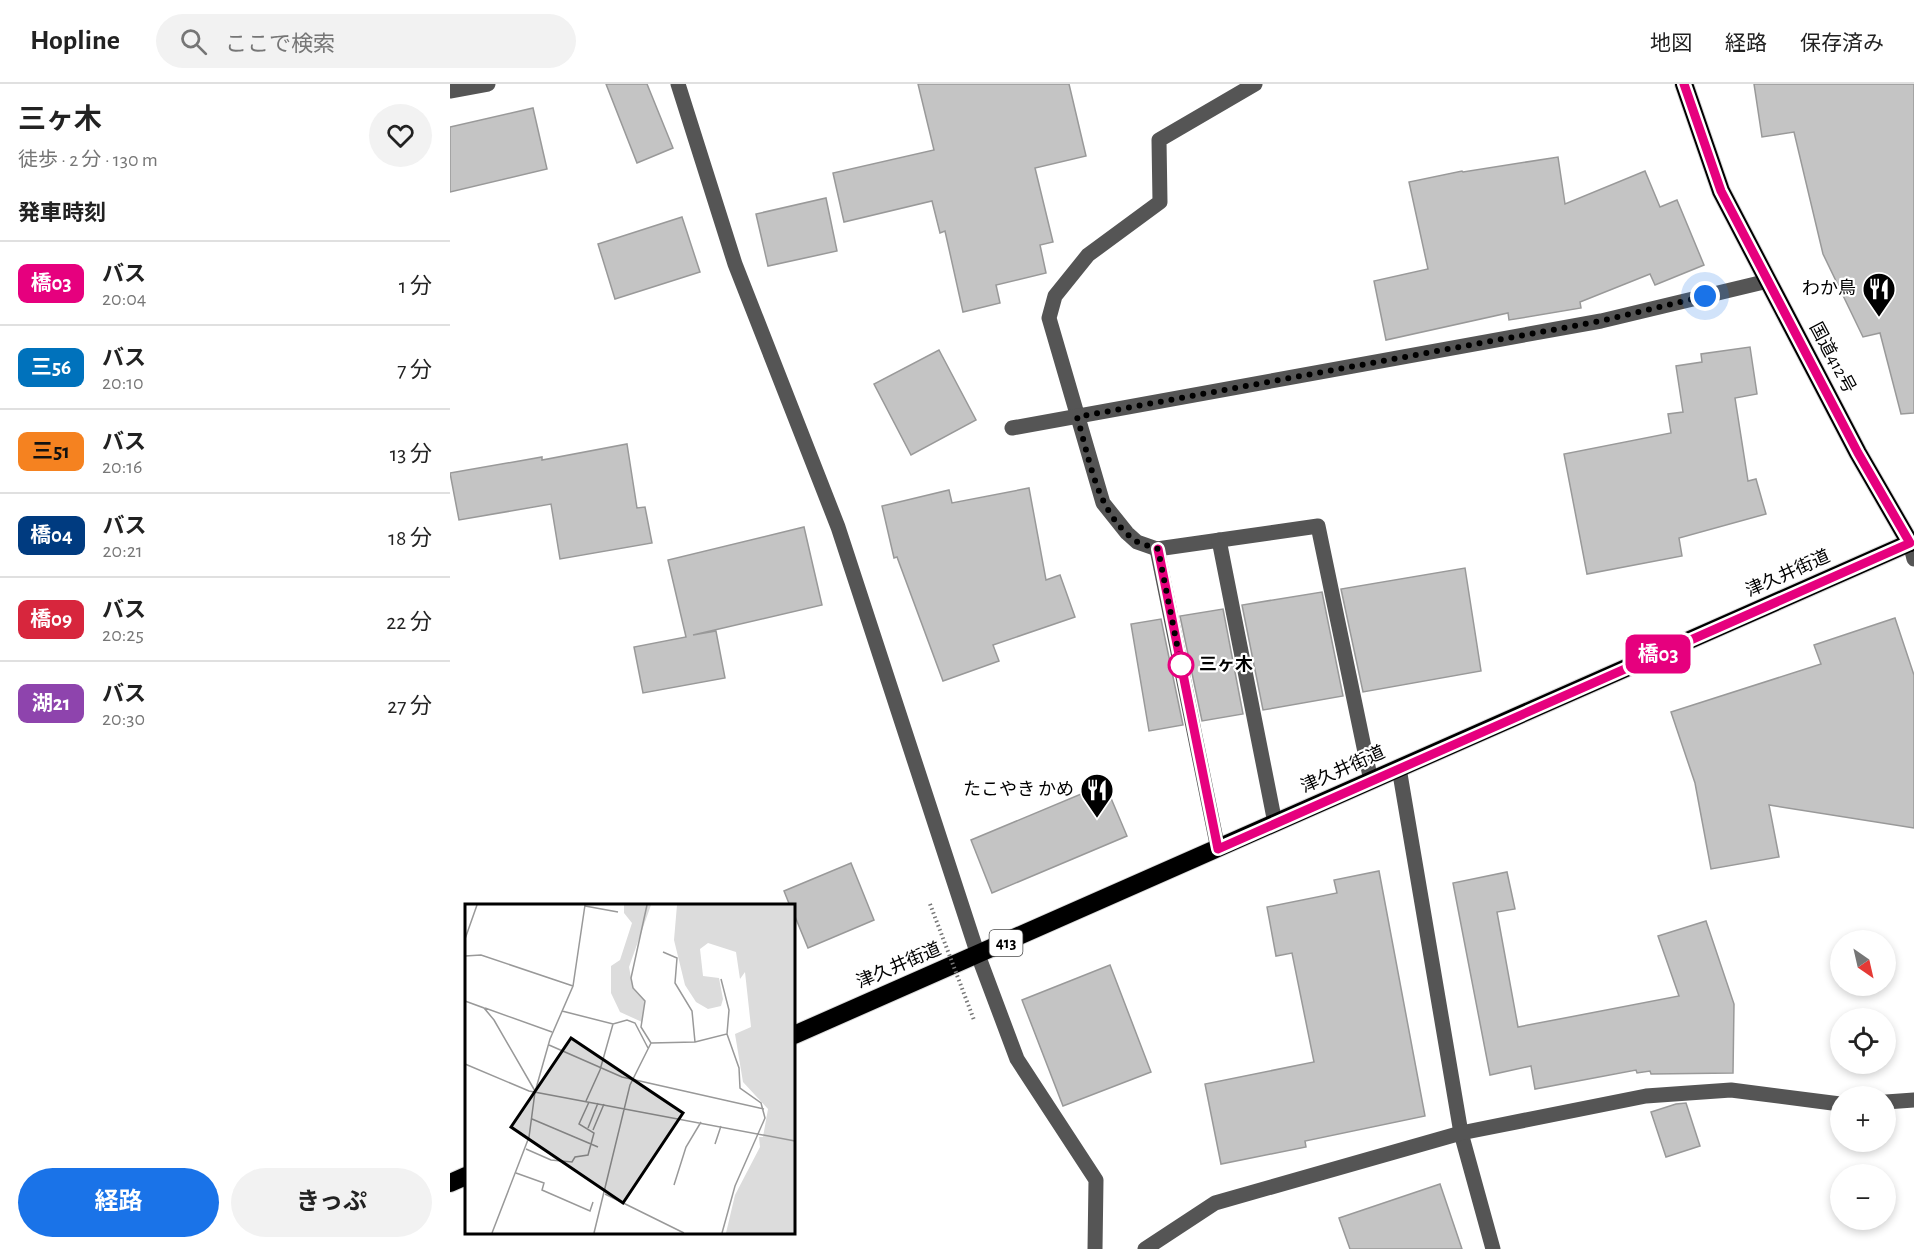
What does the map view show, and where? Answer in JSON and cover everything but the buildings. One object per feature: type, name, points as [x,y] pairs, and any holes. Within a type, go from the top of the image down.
[{"type":"highway","name":"国道412号","points":[[1684,84],[1721,191],[1858,453],[1913,547]]},
{"type":"highway","name":"津久井街道","points":[[795,1035],[1400,768],[1913,547]]},
{"type":"highway","points":[[450,1183],[465,1176]]},
{"type":"street","points":[[450,91],[488,84]]},
{"type":"street","points":[[678,84],[735,264],[838,527],[978,955],[1017,1059],[1096,1180],[1095,1249]]},
{"type":"street","points":[[1256,84],[1159,140],[1160,202],[1088,255],[1055,296],[1049,318],[1103,503],[1137,542],[1158,549],[1318,526],[1371,781]]},
{"type":"street","points":[[1012,429],[1601,321],[1768,281]]},
{"type":"street","points":[[1219,540],[1275,823]]},
{"type":"street","points":[[1158,549],[1218,849]]},
{"type":"street","points":[[1400,768],[1461,1133],[1493,1249]]},
{"type":"street","points":[[1145,1249],[1215,1203],[1461,1133],[1646,1096],[1731,1090],[1830,1103]]},
{"type":"street","points":[[1896,1101],[1914,1100]]},
{"type":"path","points":[[930,904],[974,1020]]},
{"type":"bus line","name":"橋03","points":[[1158,549],[1218,849],[1910,543],[1858,453],[1721,191],[1684,84]]},
{"type":"place","name":"わか鳥","points":[[1879,318]]},
{"type":"place","name":"三ヶ木","points":[[1181,665]]},
{"type":"place","name":"たこやき かめ","points":[[1097,819]]},
{"type":"route","points":[[1181,665],[1158,549],[1137,542],[1103,503],[1077,417],[1601,321],[1705,296]]}]
